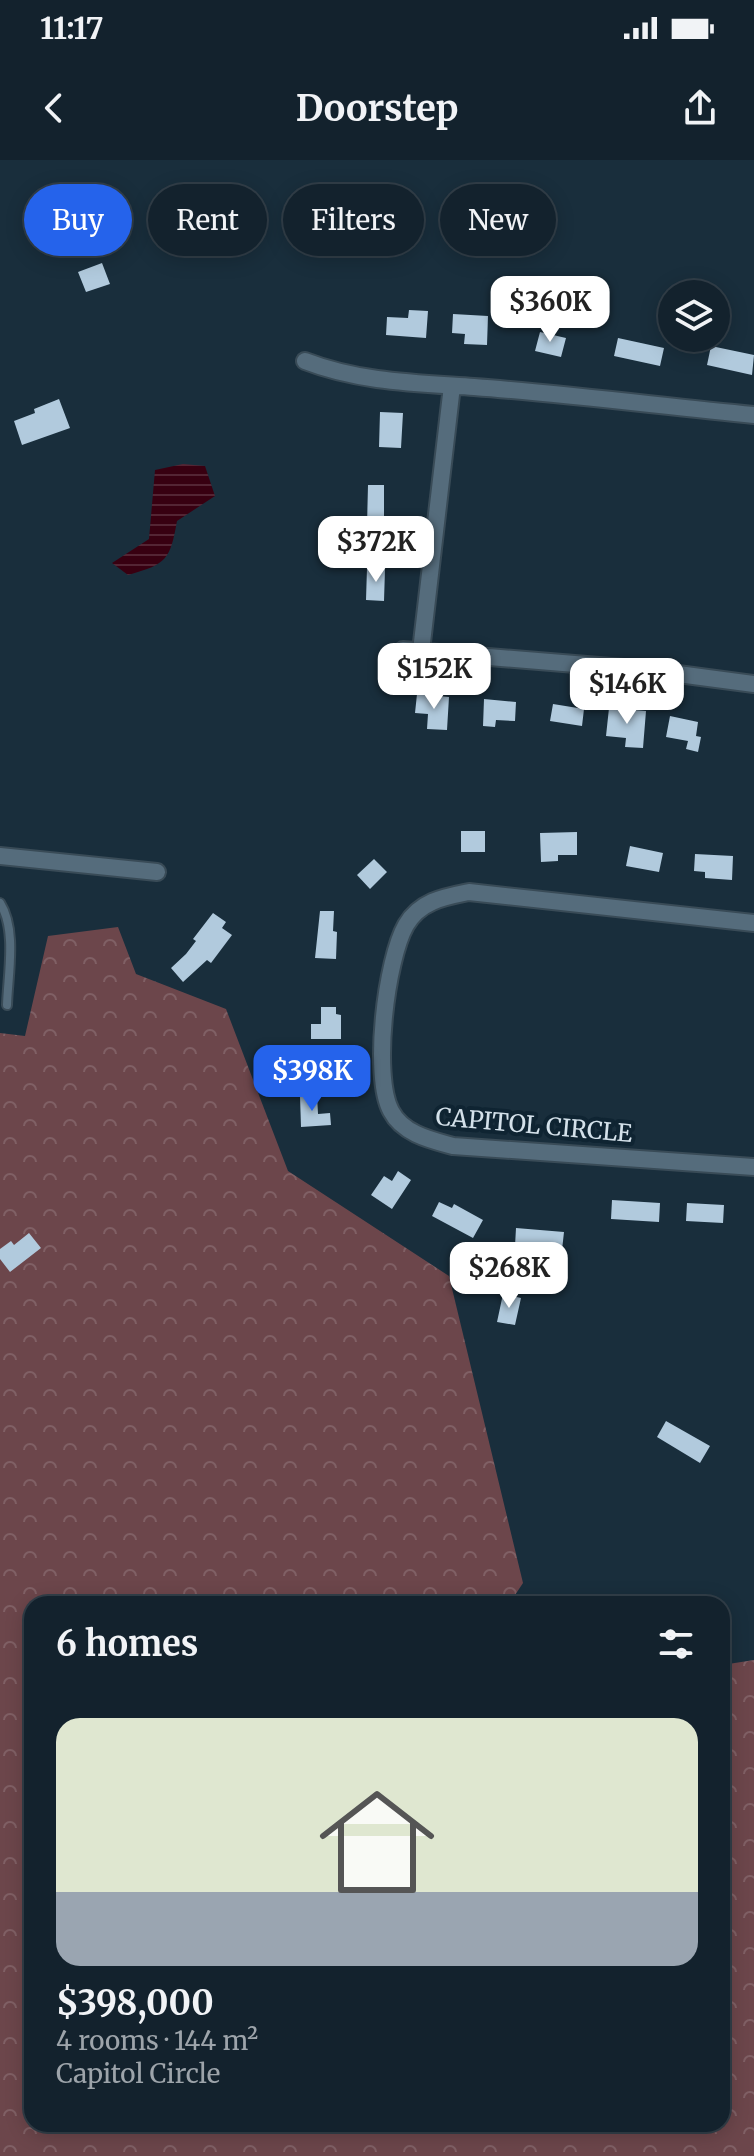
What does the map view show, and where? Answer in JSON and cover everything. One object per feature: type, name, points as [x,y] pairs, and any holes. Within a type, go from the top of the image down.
[{"type":"street","points":[[305,361],[361,378],[754,415]]},
{"type":"street","points":[[421,651],[452,386]]},
{"type":"street","points":[[403,650],[648,670],[754,684]]},
{"type":"street","points":[[0,856],[157,872]]},
{"type":"street","name":"CAPITOL CIRCLE","points":[[754,923],[469,892],[433,899],[407,924],[398,947],[385,1016],[381,1079],[392,1113],[418,1137],[453,1146],[754,1167]]},
{"type":"lane","points":[[0,903],[7,915],[9,930],[7,1005]]},
{"type":"green space","points":[[118,927],[136,974],[226,1009],[288,1171],[449,1276],[523,1583],[514,1596],[24,1596],[24,2132],[730,2132],[730,1664],[754,1660],[754,2156],[0,2156],[0,1033],[25,1036],[48,936]]},
{"type":"shaded area","points":[[183,464],[205,466],[215,496],[177,521],[169,552],[159,563],[128,575],[112,563],[149,539],[155,470]]},
{"type":"building","points":[[102,263],[110,284],[86,292],[78,272]]},
{"type":"building","points":[[409,310],[428,311],[426,338],[386,335],[387,317],[408,318]]},
{"type":"building","points":[[453,314],[488,316],[487,345],[464,344],[465,334],[452,333]]},
{"type":"building","points":[[540,332],[566,338],[561,357],[535,351]]},
{"type":"building","points":[[618,338],[658,347],[658,352],[663,352],[660,366],[614,356]]},
{"type":"building","points":[[730,350],[754,355],[752,375],[707,365],[710,352]]},
{"type":"building","points":[[59,399],[70,428],[22,445],[14,421]]},
{"type":"building","points":[[380,412],[403,413],[401,448],[379,447]]},
{"type":"building","points":[[368,485],[384,485],[384,526],[367,526]]},
{"type":"building","points":[[367,568],[385,569],[384,601],[366,600]]},
{"type":"building","points":[[417,694],[449,697],[447,730],[427,729],[428,714],[415,713]]},
{"type":"building","points":[[484,699],[516,702],[515,721],[496,720],[495,727],[483,726]]},
{"type":"building","points":[[553,704],[584,709],[582,726],[550,721]]},
{"type":"building","points":[[609,708],[646,711],[643,748],[625,747],[626,738],[606,736]]},
{"type":"building","points":[[670,716],[698,722],[696,736],[701,737],[698,752],[686,749],[688,741],[666,737]]},
{"type":"building","points":[[461,831],[485,831],[485,852],[461,852]]},
{"type":"building","points":[[577,832],[577,855],[558,855],[558,861],[541,862],[540,833]]},
{"type":"building","points":[[630,846],[663,853],[659,872],[626,866]]},
{"type":"building","points":[[695,854],[733,856],[732,880],[705,878],[705,872],[694,871]]},
{"type":"building","points":[[374,859],[387,872],[370,889],[357,875]]},
{"type":"building","points":[[320,911],[334,911],[336,959],[315,958]]},
{"type":"building","points":[[213,913],[226,922],[222,928],[232,935],[211,963],[207,960],[183,982],[171,968],[196,941],[193,939]]},
{"type":"building","points":[[321,1007],[336,1007],[336,1014],[341,1015],[341,1039],[311,1039],[311,1024],[321,1024]]},
{"type":"building","points":[[317,1095],[318,1114],[330,1113],[331,1125],[301,1127],[300,1096]]},
{"type":"building","points":[[398,1171],[411,1180],[392,1209],[371,1195],[384,1176],[392,1181]]},
{"type":"building","points":[[612,1200],[660,1203],[659,1222],[611,1219]]},
{"type":"building","points":[[439,1202],[452,1208],[454,1204],[483,1220],[473,1238],[432,1216]]},
{"type":"building","points":[[687,1203],[724,1205],[723,1223],[686,1221]]},
{"type":"building","points":[[516,1228],[564,1232],[562,1250],[515,1246]]},
{"type":"building","points":[[29,1233],[41,1248],[10,1272],[0,1259],[0,1249],[11,1241],[14,1245]]},
{"type":"building","points":[[503,1294],[521,1298],[515,1325],[497,1322]]},
{"type":"building","points":[[666,1421],[710,1446],[700,1463],[657,1437]]}]
